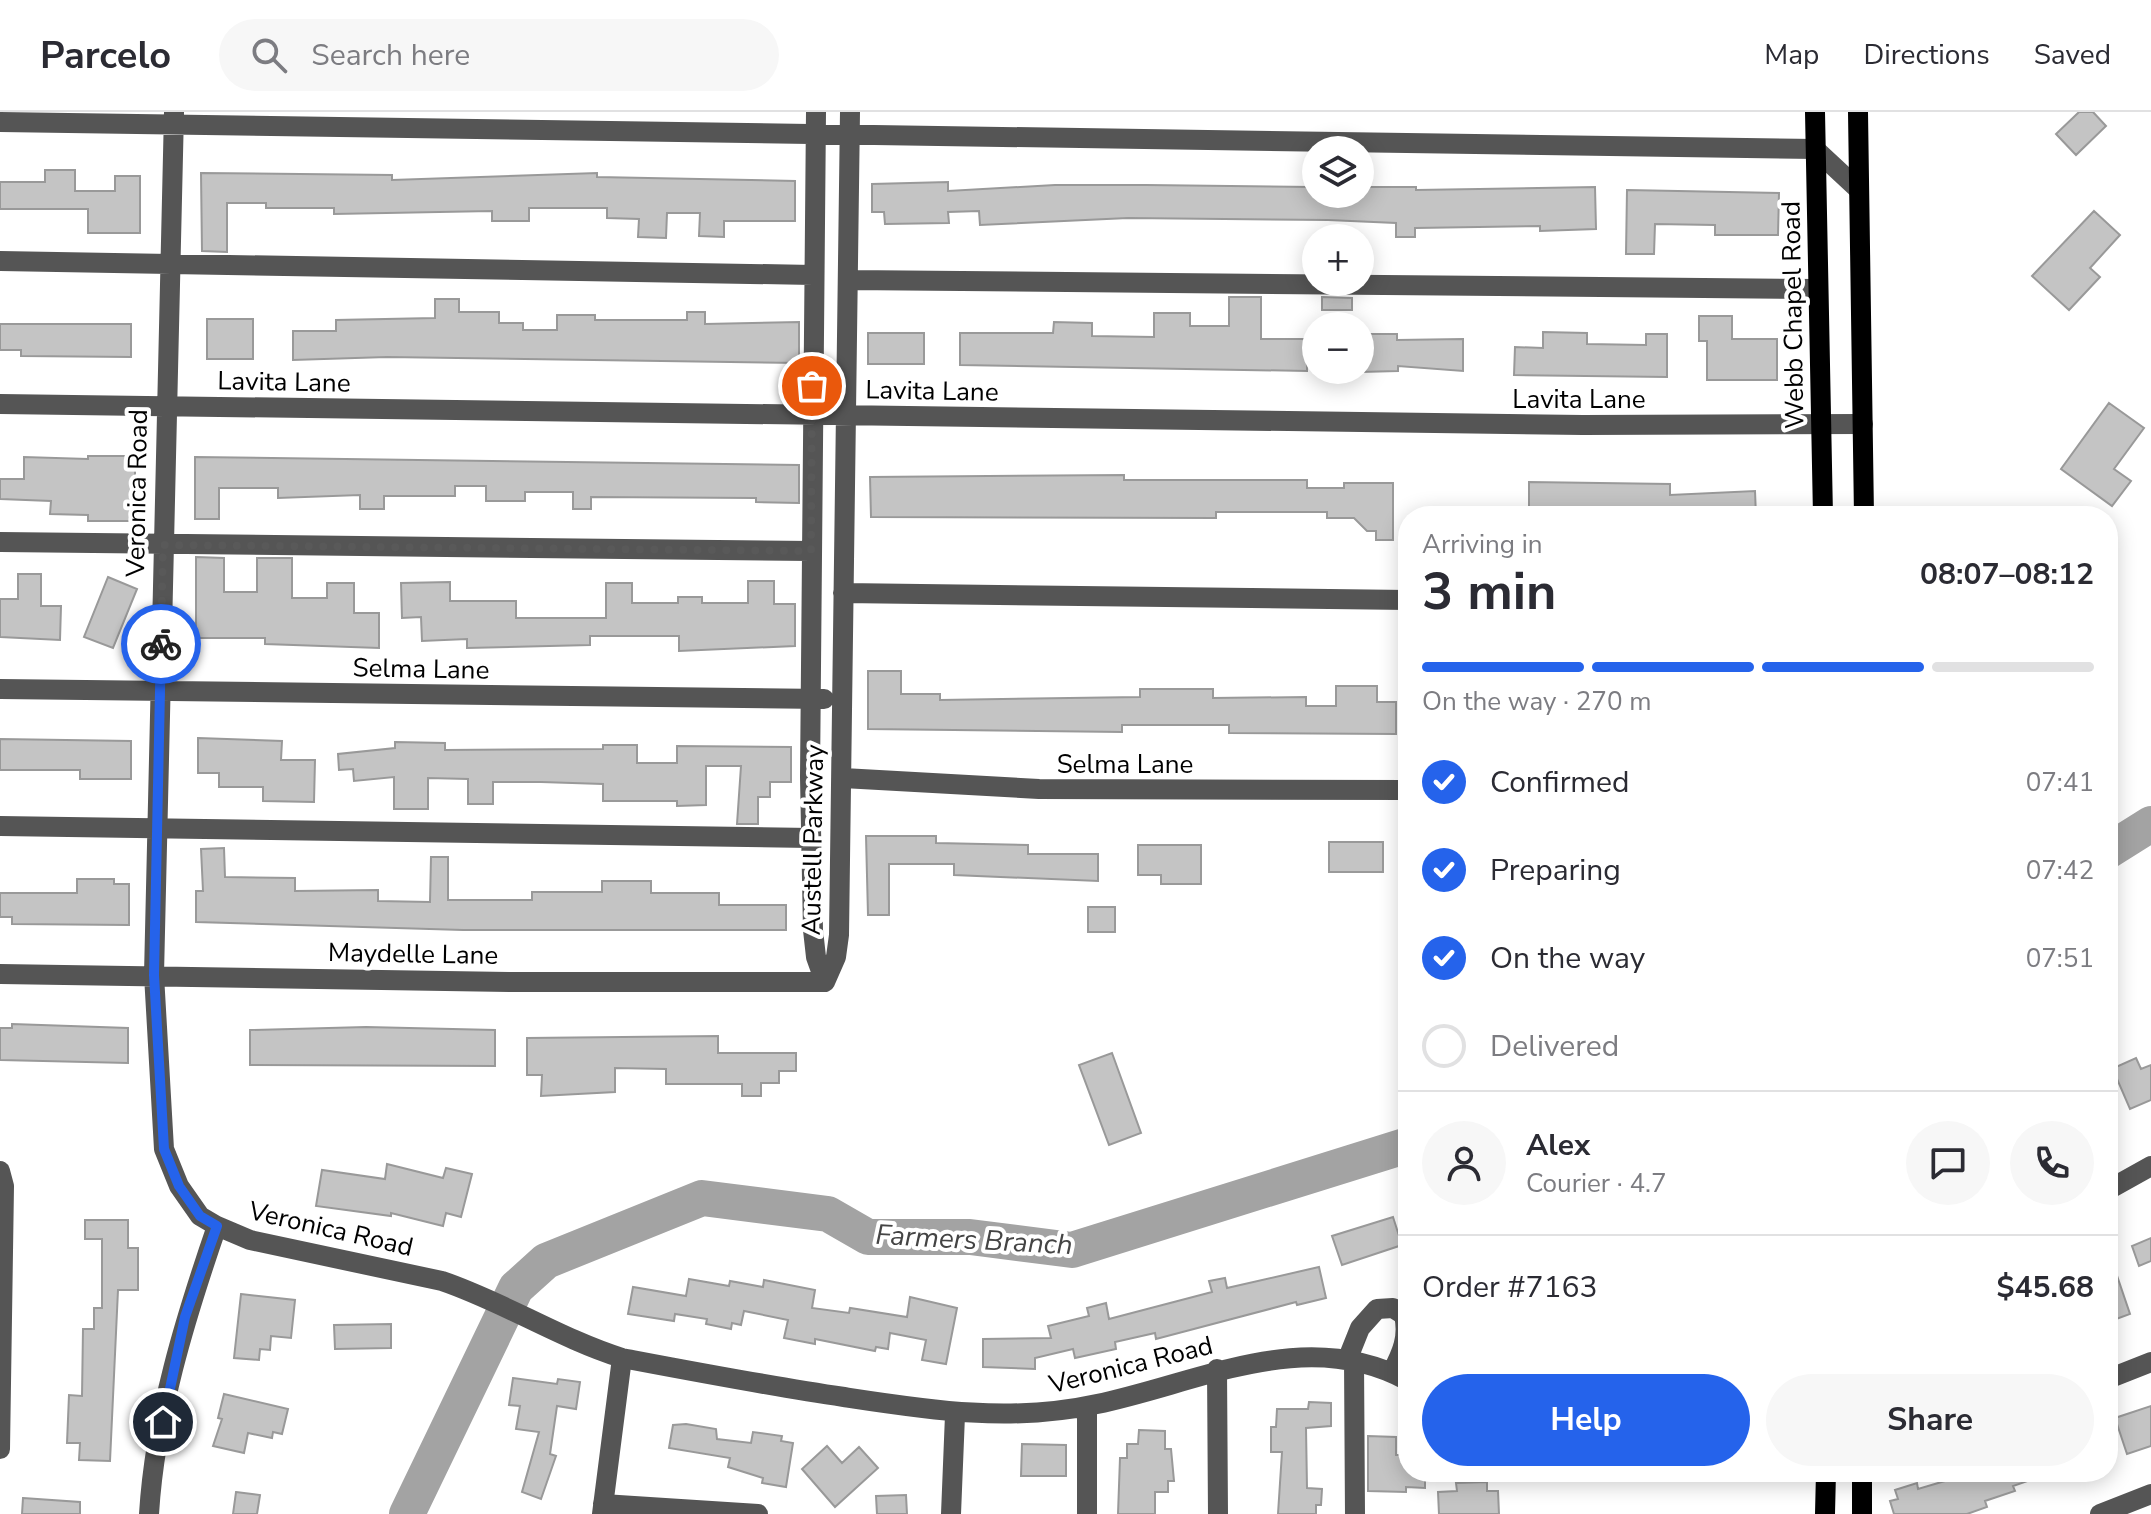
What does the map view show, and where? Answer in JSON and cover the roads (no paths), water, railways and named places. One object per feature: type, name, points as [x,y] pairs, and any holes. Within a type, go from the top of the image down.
[{"type":"main road","name":"Webb Chapel Road","points":[[1815,112],[1823,506]]},
{"type":"main road","points":[[1858,112],[1864,506]]},
{"type":"main road","points":[[1825,1514],[1826,1482]]},
{"type":"main road","points":[[1862,1482],[1862,1514]]},
{"type":"street","name":"Austell Parkway","points":[[816,112],[811,413],[811,838],[813,930],[816,957],[825,982]]},
{"type":"street","points":[[0,122],[174,117],[486,131],[815,134],[851,122],[1815,149],[1858,189]]},
{"type":"street","name":"Veronica Road","points":[[174,117],[164,406],[154,975],[164,1149],[179,1186],[200,1216],[250,1240],[442,1281],[487,1298],[578,1344],[622,1358],[955,1415],[1050,1413],[1087,1406],[1217,1369],[1296,1358],[1351,1359],[1398,1375]]},
{"type":"street","name":"Austell Parkway","points":[[825,982],[836,957],[839,935],[843,778],[840,698],[851,122]]},
{"type":"street","points":[[0,261],[813,275]]},
{"type":"street","points":[[849,280],[1818,289]]},
{"type":"street","name":"Lavita Lane","points":[[0,404],[480,413],[811,413],[847,416],[1863,424]]},
{"type":"street","points":[[0,542],[811,551]]},
{"type":"street","points":[[843,593],[1398,600]]},
{"type":"street","name":"Selma Lane","points":[[0,689],[840,698]]},
{"type":"street","name":"Selma Lane","points":[[843,778],[1039,789],[1398,790]]},
{"type":"street","points":[[0,826],[811,838]]},
{"type":"street","name":"Maydelle Lane","points":[[0,974],[509,982],[825,982]]},
{"type":"street","points":[[2118,1184],[2151,1166]]},
{"type":"street","points":[[0,1171],[4,1186],[0,1449]]},
{"type":"street","points":[[149,1514],[151,1474],[185,1317],[217,1226]]},
{"type":"street","name":"Veronica Road","points":[[1351,1359],[1360,1328],[1377,1309],[1393,1308],[1398,1311]]},
{"type":"street","points":[[622,1358],[602,1509],[758,1514]]},
{"type":"street","points":[[1351,1359],[1355,1514]]},
{"type":"street","points":[[2118,1375],[2151,1362]]},
{"type":"street","points":[[1217,1369],[1218,1514]]},
{"type":"street","points":[[1087,1406],[1087,1514]]},
{"type":"street","points":[[951,1514],[955,1415]]},
{"type":"street","points":[[2100,1514],[2151,1494]]},
{"type":"waterway","name":"Farmers Branch","points":[[2118,845],[2151,824]]},
{"type":"waterway","name":"Farmers Branch","points":[[407,1514],[516,1288],[546,1261],[702,1198],[828,1214],[868,1237],[970,1237],[1072,1250],[1398,1148]]}]
